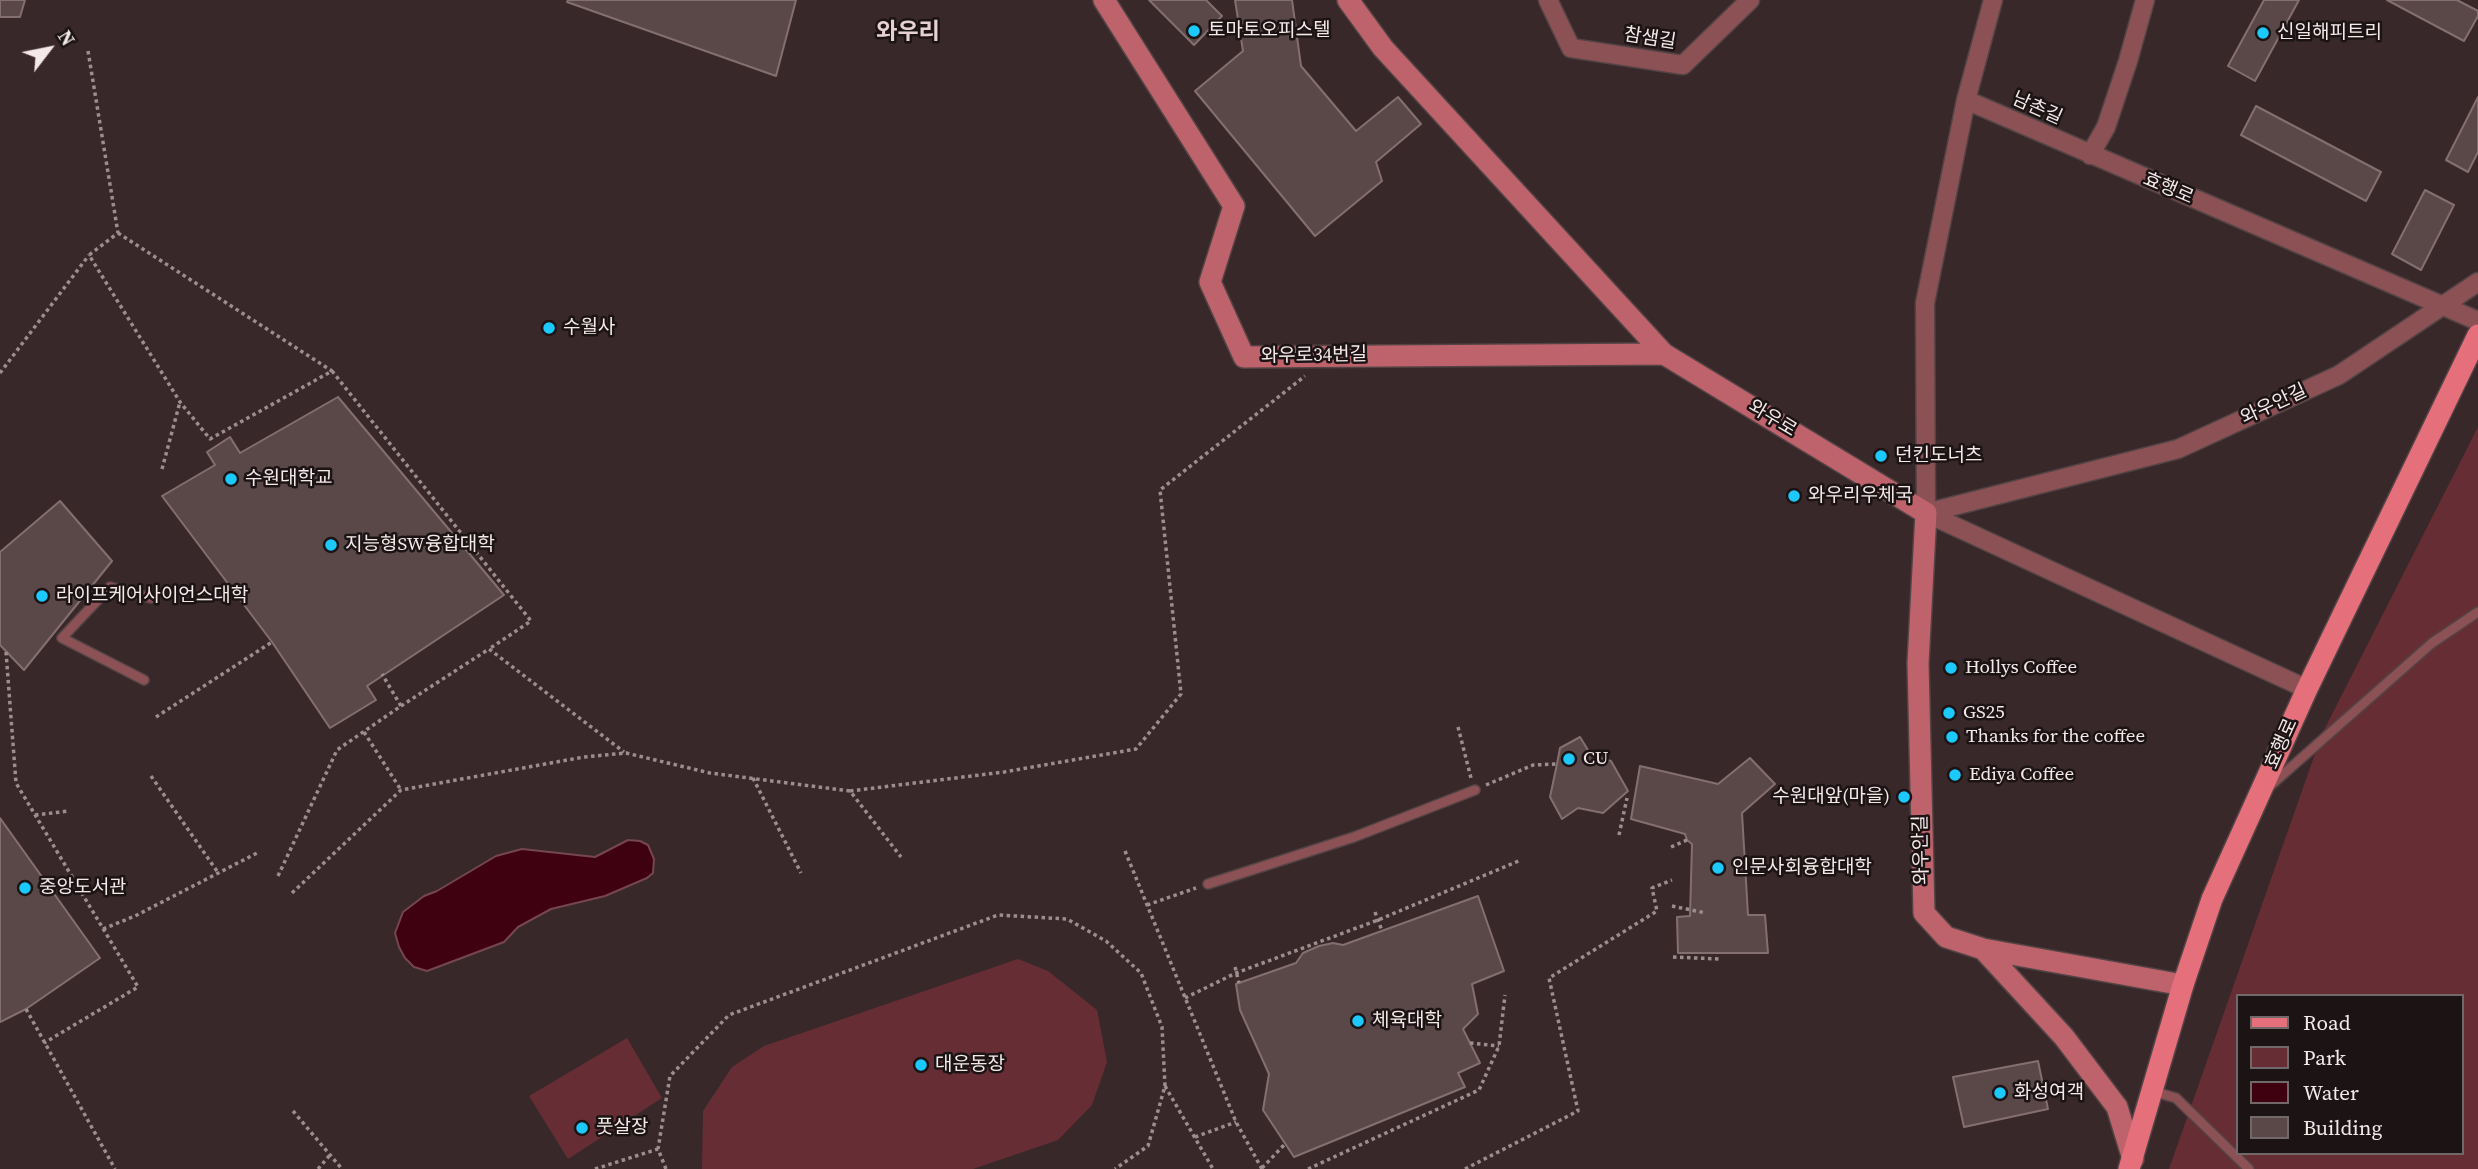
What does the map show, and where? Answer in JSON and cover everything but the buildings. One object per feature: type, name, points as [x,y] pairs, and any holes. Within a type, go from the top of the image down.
[{"type":"main road","name":"효행로","points":[[2131,1164],[2183,985],[2212,900],[2307,689],[2478,335]]},
{"type":"street","name":"와우로34번길","points":[[1104,0],[1234,206],[1210,282],[1244,357],[1664,354]]},
{"type":"street","name":"와우로","points":[[1348,0],[1383,48],[1664,354],[1926,513],[2307,689]]},
{"type":"street","name":"참샘길","points":[[1548,0],[1571,48],[1683,65],[1751,0]]},
{"type":"street","name":"와우안길","points":[[1993,0],[1966,100],[1925,303],[1926,513],[1918,663],[1924,913],[1946,937],[1983,949],[2183,985]]},
{"type":"street","points":[[2090,155],[2106,127],[2145,0]]},
{"type":"street","name":"남촌길","points":[[1966,100],[2090,155]]},
{"type":"street","name":"효행로","points":[[2090,155],[2478,321]]},
{"type":"street","name":"와우안길","points":[[1926,513],[2178,449],[2339,375],[2478,282]]},
{"type":"street","points":[[1983,949],[2064,1037],[2117,1107],[2131,1164]]},
{"type":"lane","points":[[144,680],[62,638],[110,587],[151,598]]},
{"type":"lane","points":[[2259,796],[2432,643],[2478,612]]},
{"type":"lane","points":[[1208,884],[1354,837],[1475,790]]},
{"type":"lane","points":[[2152,1091],[2176,1098],[2249,1169]]},
{"type":"path","points":[[89,51],[118,233],[332,371],[531,621],[337,750],[278,876]]},
{"type":"path","points":[[0,373],[89,255],[118,233]]},
{"type":"path","points":[[89,255],[180,402],[210,439],[332,371]]},
{"type":"path","points":[[292,892],[401,790],[584,757],[626,753],[710,773],[850,791],[1004,772],[1136,749],[1181,694],[1160,490],[1331,356]]},
{"type":"path","points":[[162,469],[180,402]]},
{"type":"path","points":[[156,717],[272,642]]},
{"type":"path","points":[[489,649],[626,753]]},
{"type":"path","points":[[6,652],[16,783],[138,987],[44,1043]]},
{"type":"path","points":[[382,674],[401,706]]},
{"type":"path","points":[[1458,727],[1475,790],[1533,765],[1557,764]]},
{"type":"path","points":[[364,732],[401,790]]},
{"type":"path","points":[[152,776],[219,874]]},
{"type":"path","points":[[753,778],[801,873]]},
{"type":"path","points":[[850,791],[901,858]]},
{"type":"path","points":[[1619,835],[1627,798]]},
{"type":"path","points":[[35,815],[69,811]]},
{"type":"path","points":[[1671,847],[1687,840]]},
{"type":"path","points":[[103,929],[135,916],[259,852]]},
{"type":"path","points":[[1125,852],[1236,1122],[1262,1169],[1285,1144]]},
{"type":"path","points":[[1185,998],[1236,970],[1378,920],[1521,860]]},
{"type":"path","points":[[1465,1169],[1578,1111],[1549,978],[1657,912],[1652,888],[1672,880]]},
{"type":"path","points":[[1147,905],[1208,884]]},
{"type":"path","points":[[1672,906],[1706,913]]},
{"type":"path","points":[[1375,912],[1382,931]]},
{"type":"path","points":[[666,1169],[659,1149],[670,1076],[729,1016],[998,915],[1067,919],[1106,941],[1141,972],[1162,1027],[1165,1086],[1148,1146],[1115,1169]]},
{"type":"path","points":[[1673,957],[1719,959]]},
{"type":"path","points":[[1236,970],[1239,983]]},
{"type":"path","points":[[1308,1169],[1479,1090],[1499,1046],[1505,995]]},
{"type":"path","points":[[26,1009],[115,1169]]},
{"type":"path","points":[[1470,1043],[1499,1046]]},
{"type":"path","points":[[1165,1086],[1213,1169]]},
{"type":"path","points":[[293,1111],[342,1169]]},
{"type":"path","points":[[1195,1137],[1236,1122]]},
{"type":"path","points":[[595,1169],[659,1149]]},
{"type":"path","points":[[318,1169],[330,1155]]},
{"type":"green space","points":[[2478,427],[2478,1169],[2169,1169],[2322,734]]},
{"type":"green space","name":"대운동장","points":[[1018,959],[1048,971],[1097,1010],[1107,1062],[1092,1105],[1058,1140],[973,1169],[702,1169],[703,1111],[732,1067],[764,1046]]},
{"type":"green space","name":"풋살장","points":[[627,1038],[662,1098],[568,1159],[529,1096]]},
{"type":"water","points":[[628,840],[648,845],[654,859],[653,873],[647,878],[605,896],[551,909],[518,927],[504,942],[427,971],[414,967],[399,947],[395,933],[403,912],[424,896],[496,856],[522,849],[595,857]]},
{"type":"place","name":"토마토오피스텔","points":[[1194,31]]},
{"type":"place","name":"신일해피트리","points":[[2263,33]]},
{"type":"place","name":"수월사","points":[[549,328]]},
{"type":"place","name":"던킨도너츠","points":[[1881,456]]},
{"type":"place","name":"수원대학교","points":[[231,479]]},
{"type":"place","name":"와우리우체국","points":[[1794,496]]},
{"type":"place","name":"지능형SW융합대학","points":[[331,545]]},
{"type":"place","name":"라이프케어사이언스대학","points":[[42,596]]},
{"type":"place","name":"Hollys Coffee","points":[[1951,668]]},
{"type":"place","name":"GS25","points":[[1949,713]]},
{"type":"place","name":"Thanks for the coffee","points":[[1952,737]]},
{"type":"place","name":"CU","points":[[1569,759]]},
{"type":"place","name":"Ediya Coffee","points":[[1955,775]]},
{"type":"place","name":"수원대앞(마을)","points":[[1904,797]]},
{"type":"place","name":"인문사회융합대학","points":[[1718,868]]},
{"type":"place","name":"중앙도서관","points":[[25,888]]},
{"type":"place","name":"체육대학","points":[[1358,1021]]},
{"type":"place","name":"대운동장","points":[[921,1065]]},
{"type":"place","name":"화성여객","points":[[2000,1093]]},
{"type":"place","name":"풋살장","points":[[582,1128]]},
{"type":"district","name":"와우리","points":[[908,33]]}]
